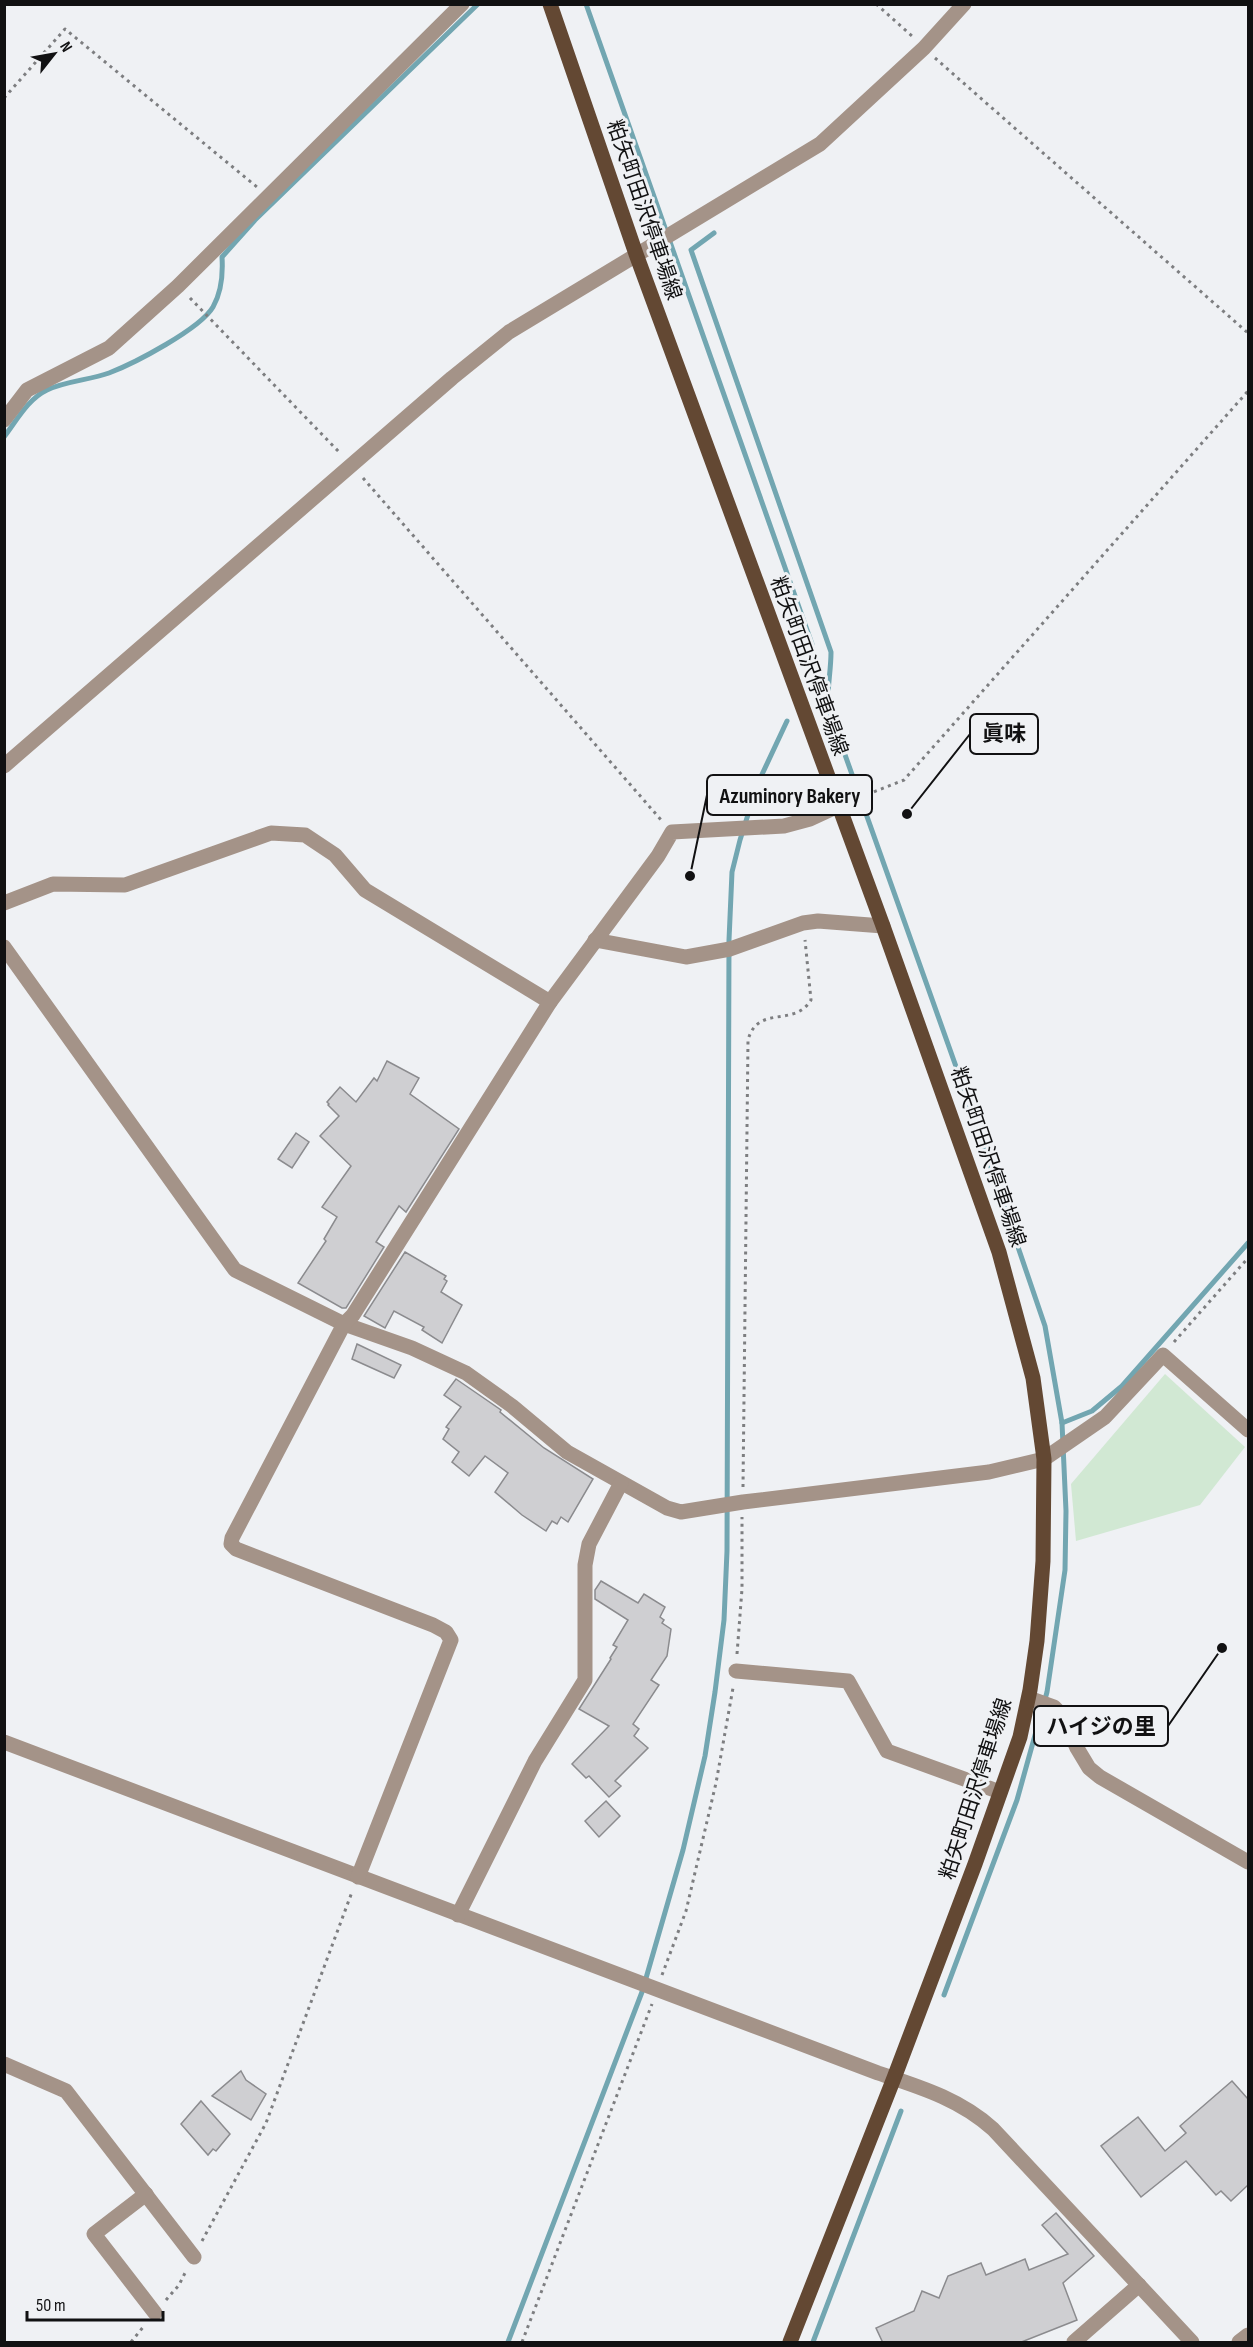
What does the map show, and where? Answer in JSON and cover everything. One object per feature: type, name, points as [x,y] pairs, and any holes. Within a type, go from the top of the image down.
[{"type":"main road","name":"粕矢町田沢停車場線","points":[[550,4],[636,254],[845,803],[882,926],[999,1252],[1033,1378],[1044,1459],[1043,1561],[1037,1641],[1029,1698],[1020,1737],[894,2078],[790,2343]]},
{"type":"street","points":[[4,420],[27,390],[109,348],[178,286],[462,4]]},
{"type":"street","points":[[4,766],[452,378],[509,332],[820,144],[924,48],[964,4]]},
{"type":"street","points":[[358,1877],[451,1640],[446,1632],[434,1625],[236,1549],[231,1544],[232,1538],[344,1324],[353,1315],[550,1002],[657,856],[672,832],[756,828],[799,823],[845,803]]},
{"type":"street","points":[[4,903],[53,884],[125,885],[271,833],[305,835],[335,855],[364,890],[550,1002]]},
{"type":"street","points":[[595,940],[686,957],[717,952],[803,923],[818,921],[882,926]]},
{"type":"street","points":[[4,947],[235,1270],[344,1324],[412,1348],[466,1373],[512,1406],[567,1452],[667,1508],[681,1512],[743,1502],[989,1472],[1044,1459],[1104,1417],[1164,1355],[1248,1430]]},
{"type":"street","points":[[458,1914],[535,1761],[585,1680],[585,1565],[589,1544],[621,1483]]},
{"type":"street","points":[[736,1671],[848,1681],[887,1751],[1000,1792]]},
{"type":"street","points":[[1029,1698],[1054,1707],[1064,1717],[1077,1748],[1089,1768],[1100,1777],[1248,1862]]},
{"type":"street","points":[[4,1742],[923,2088],[964,2107],[978,2115],[1192,2343]]},
{"type":"street","points":[[4,2064],[66,2091],[194,2256]]},
{"type":"street","points":[[146,2194],[94,2234],[154,2313]]},
{"type":"street","points":[[1074,2343],[1139,2285]]},
{"type":"street","points":[[1239,2343],[1248,2335]]},
{"type":"path","points":[[876,4],[1248,333]]},
{"type":"path","points":[[4,98],[65,29],[269,196]]},
{"type":"path","points":[[203,311],[353,466],[672,832]]},
{"type":"path","points":[[845,803],[904,780],[1248,391]]},
{"type":"path","points":[[522,2343],[686,1911],[716,1783],[736,1671],[742,1589],[748,1040],[756,1023],[798,1013],[811,1000],[803,923]]},
{"type":"path","points":[[1164,1355],[1248,1258]]},
{"type":"path","points":[[131,2343],[179,2284],[266,2123],[358,1877]]},
{"type":"green space","points":[[1165,1374],[1245,1447],[1200,1505],[1076,1541],[1071,1484]]},
{"type":"building","points":[[387,1061],[419,1078],[410,1094],[459,1129],[406,1212],[399,1206],[376,1242],[384,1247],[346,1308],[342,1308],[298,1283],[326,1241],[324,1239],[337,1217],[322,1207],[351,1166],[320,1136],[339,1116],[327,1102],[340,1087],[356,1102],[374,1078],[377,1081]]},
{"type":"building","points":[[296,1133],[309,1142],[292,1168],[278,1159]]},
{"type":"building","points":[[405,1252],[446,1276],[444,1279],[447,1281],[441,1292],[462,1305],[442,1343],[422,1330],[424,1327],[394,1311],[385,1328],[364,1316]]},
{"type":"building","points":[[357,1344],[401,1365],[394,1378],[352,1359]]},
{"type":"building","points":[[456,1379],[501,1410],[500,1412],[544,1448],[593,1479],[568,1522],[561,1517],[557,1524],[552,1521],[546,1531],[522,1515],[495,1492],[508,1473],[485,1456],[469,1476],[452,1462],[459,1452],[443,1439],[449,1429],[446,1427],[461,1407],[444,1395]]},
{"type":"building","points":[[601,1581],[638,1603],[644,1594],[665,1607],[660,1617],[664,1620],[662,1623],[671,1629],[667,1656],[651,1680],[659,1685],[633,1724],[639,1729],[634,1736],[648,1748],[615,1781],[621,1786],[609,1797],[589,1776],[586,1778],[572,1764],[609,1726],[579,1709],[611,1659],[617,1647],[613,1645],[628,1620],[595,1599],[595,1590]]},
{"type":"building","points":[[606,1801],[620,1816],[599,1837],[585,1821]]},
{"type":"building","points":[[241,2071],[246,2080],[266,2094],[251,2120],[212,2096]]},
{"type":"building","points":[[1232,2081],[1248,2099],[1248,2185],[1231,2201],[1221,2191],[1216,2195],[1186,2161],[1141,2197],[1101,2146],[1138,2117],[1165,2151],[1186,2133],[1180,2126]]},
{"type":"building","points":[[201,2101],[230,2134],[216,2151],[213,2149],[208,2155],[181,2124]]},
{"type":"building","points":[[1056,2213],[1094,2256],[1063,2283],[1077,2320],[1019,2343],[883,2343],[876,2328],[914,2311],[922,2291],[939,2298],[948,2276],[981,2263],[986,2275],[1025,2259],[1029,2270],[1068,2254],[1042,2225]]},
{"type":"waterway","points":[[4,437],[23,410],[40,394],[54,387],[102,375],[150,354],[206,316],[213,307],[220,289],[222,257],[255,220],[478,4]]},
{"type":"waterway","points":[[586,4],[812,644],[815,663],[813,672]]},
{"type":"waterway","points":[[714,233],[691,250],[831,652],[828,707],[964,1089],[1045,1326],[1062,1423],[1066,1511],[1065,1570],[1047,1692],[1017,1800],[944,1995]]},
{"type":"waterway","points":[[508,2342],[642,1992],[683,1850],[705,1756],[724,1620],[727,1551],[729,940],[732,872],[758,783],[787,721]]},
{"type":"waterway","points":[[1062,1423],[1092,1411],[1122,1386],[1248,1243]]},
{"type":"waterway","points":[[813,2342],[901,2111]]},
{"type":"place","name":"眞味","points":[[907,814]]},
{"type":"place","name":"Azuminory Bakery","points":[[690,876]]},
{"type":"place","name":"ハイジの里","points":[[1222,1648]]}]
